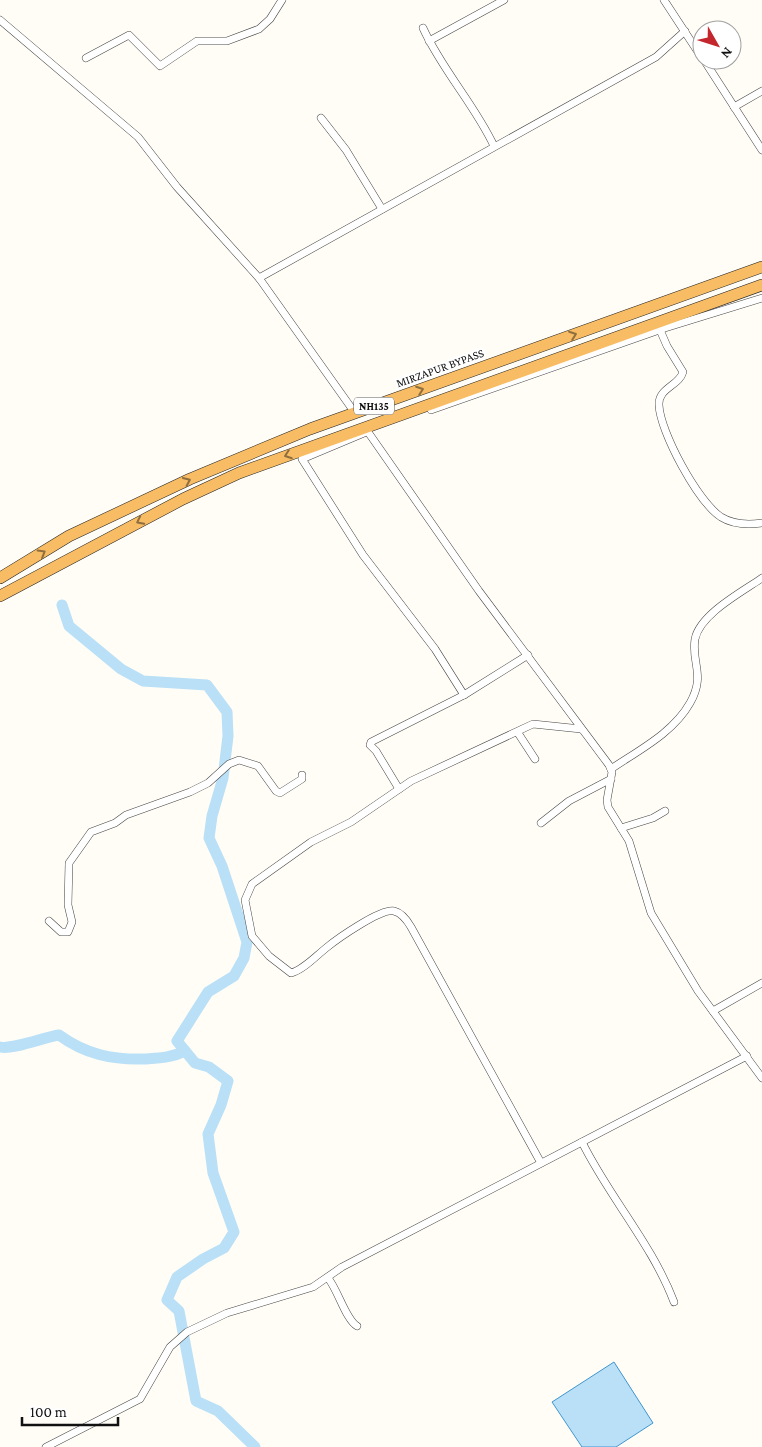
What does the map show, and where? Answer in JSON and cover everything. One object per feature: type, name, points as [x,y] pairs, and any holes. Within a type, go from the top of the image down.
[{"type":"highway","name":"MIRZAPUR BYPASS","points":[[0,578],[69,536],[182,483],[310,429],[762,267]]},
{"type":"highway","name":"NH135","points":[[0,596],[131,526],[239,473],[762,285]]},
{"type":"street","points":[[86,58],[129,36],[160,66],[197,41],[227,41],[259,29],[270,19],[282,0]]},
{"type":"street","points":[[429,41],[504,0]]},
{"type":"street","points":[[664,0],[692,41]]},
{"type":"street","points":[[0,20],[138,137],[177,186],[259,278],[354,413]]},
{"type":"street","points":[[423,28],[429,41],[463,92],[494,146]]},
{"type":"street","points":[[259,278],[656,57],[685,30]]},
{"type":"street","points":[[710,70],[762,150]]},
{"type":"street","points":[[734,107],[762,91]]},
{"type":"street","points":[[321,118],[346,150],[382,209]]},
{"type":"street","points":[[464,695],[429,641],[363,555],[302,459],[368,432],[660,330],[762,298]]},
{"type":"street","points":[[660,330],[667,346],[683,372],[679,380],[662,394],[659,405],[662,419],[685,470],[702,498],[721,517],[741,524],[762,523]]},
{"type":"street","points":[[368,432],[479,591],[611,769],[608,807],[629,841],[651,913],[698,991],[762,1078]]},
{"type":"street","points":[[611,769],[661,736],[682,715],[696,692],[698,681],[695,645],[698,632],[712,613],[762,578]]},
{"type":"street","points":[[399,789],[376,751],[370,745],[371,742],[464,695],[528,655]]},
{"type":"street","points":[[540,1163],[411,926],[401,914],[395,911],[385,912],[345,934],[300,968],[291,972],[283,969],[260,947],[249,929],[245,900],[252,884],[311,842],[351,822],[411,781],[539,723],[581,729]]},
{"type":"street","points":[[518,733],[535,759]]},
{"type":"street","points":[[49,921],[60,932],[68,932],[72,922],[68,906],[69,863],[91,832],[115,823],[126,815],[190,792],[208,783],[229,764],[238,760],[258,766],[276,791],[280,793],[302,779],[302,775]]},
{"type":"street","points":[[541,823],[574,798],[611,779]]},
{"type":"street","points":[[621,828],[647,821],[665,811]]},
{"type":"street","points":[[712,1011],[762,983]]},
{"type":"street","points":[[46,1447],[140,1399],[156,1368],[178,1337],[207,1321],[313,1287],[342,1267],[747,1056]]},
{"type":"street","points":[[582,1142],[596,1172],[663,1274],[674,1302]]},
{"type":"street","points":[[328,1278],[337,1289],[351,1323],[357,1326]]},
{"type":"water","points":[[614,1362],[653,1423],[616,1447],[582,1447],[552,1402]]},
{"type":"waterway","points":[[62,605],[69,626],[121,669],[143,681],[207,685],[227,712],[228,736],[223,778],[212,816],[209,838],[222,866],[247,942],[244,958],[234,976],[208,992],[177,1041],[195,1063],[209,1067],[228,1081],[221,1105],[208,1134],[213,1173],[234,1232],[224,1248],[203,1259],[177,1277],[167,1300],[179,1311],[196,1401],[218,1411],[255,1447]]},
{"type":"waterway","points":[[0,1047],[12,1047],[59,1035],[79,1047],[110,1057],[160,1058],[185,1051]]}]
